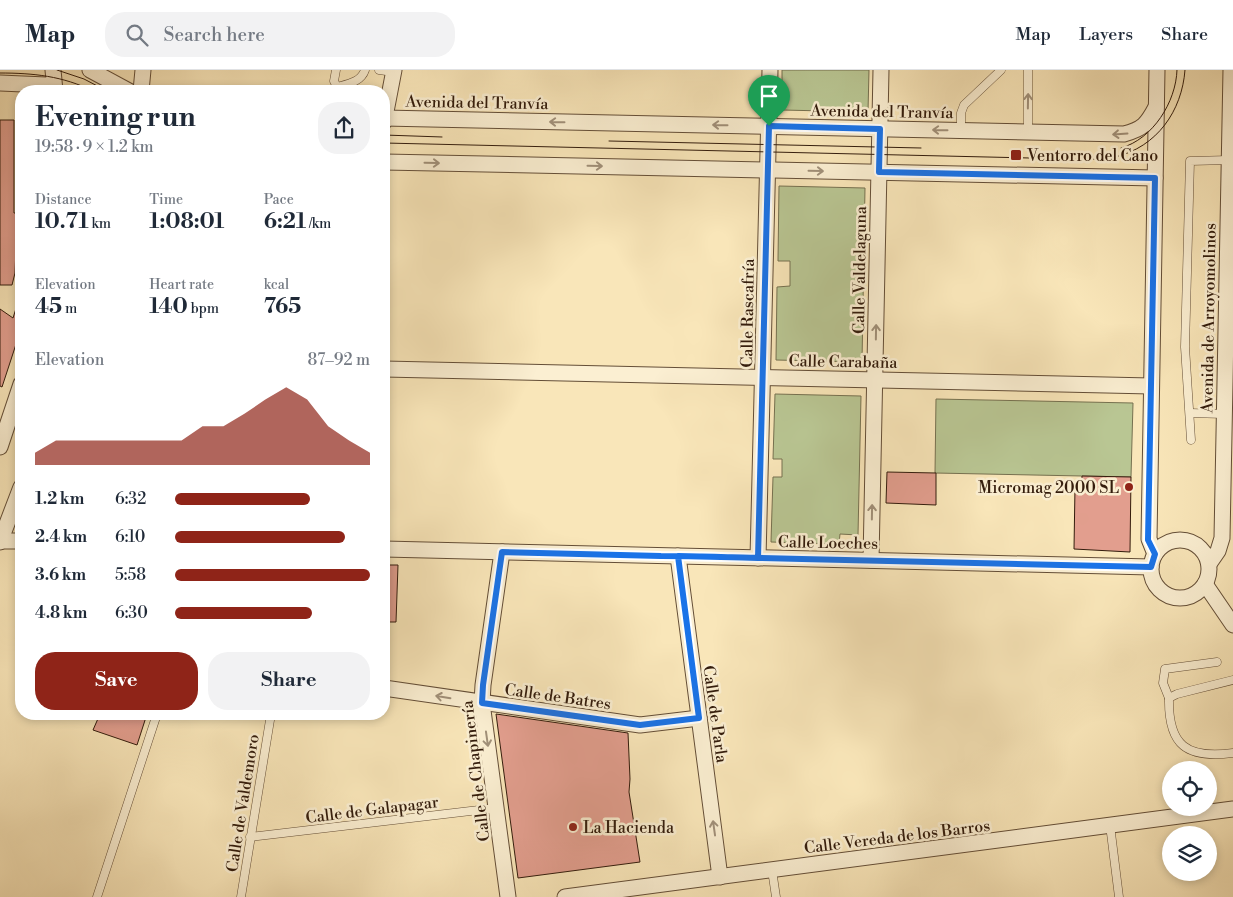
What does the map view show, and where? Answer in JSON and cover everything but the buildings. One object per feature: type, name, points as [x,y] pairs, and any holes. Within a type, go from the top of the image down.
[{"type":"street","points":[[53,70],[54,85]]},
{"type":"street","points":[[90,70],[119,85]]},
{"type":"street","points":[[142,85],[143,70]]},
{"type":"street","name":"Calle Rascafría","points":[[758,558],[770,70]]},
{"type":"street","name":"Calle Valdelaguna","points":[[871,560],[881,70]]},
{"type":"street","points":[[1153,560],[1160,548],[1168,543],[1185,541],[1200,549],[1206,556],[1209,571],[1205,584],[1191,596],[1181,598],[1171,597],[1162,592],[1152,576],[1153,560],[1148,540],[1157,70]]},
{"type":"street","name":"Avenida de Arroyomolinos","points":[[1208,564],[1218,551],[1222,538],[1224,414],[1229,398],[1231,70]]},
{"type":"street","points":[[388,85],[389,71]]},
{"type":"street","points":[[0,83],[46,85]]},
{"type":"street","name":"Avenida del Tranvía","points":[[390,119],[1124,134],[1136,131],[1148,122],[1156,107]]},
{"type":"street","points":[[390,162],[1155,178]]},
{"type":"street","name":"Calle Carabaña","points":[[390,369],[1151,386]]},
{"type":"street","points":[[0,447],[15,402]]},
{"type":"street","points":[[15,502],[1,537],[15,540]]},
{"type":"street","name":"Calle Loeches","points":[[390,549],[871,560],[1153,560]]},
{"type":"street","name":"Calle de Chapinería","points":[[502,552],[482,703],[508,897]]},
{"type":"street","name":"Calle de Parla","points":[[678,556],[720,877]]},
{"type":"street","points":[[1205,584],[1233,624]]},
{"type":"street","name":"Calle de Batres","points":[[390,689],[640,725],[699,718]]},
{"type":"street","name":"Calle Vereda de los Barros","points":[[565,897],[1233,809]]},
{"type":"lane","points":[[335,85],[336,70]]},
{"type":"lane","points":[[346,85],[363,76],[365,70]]},
{"type":"lane","points":[[960,131],[961,112],[964,105],[1000,70]]},
{"type":"lane","points":[[1028,70],[1028,132]]},
{"type":"lane","points":[[1191,440],[1185,347],[1190,161],[1229,160]]},
{"type":"lane","points":[[1190,413],[1224,414]]},
{"type":"lane","points":[[1217,662],[1165,668],[1163,683],[1169,698],[1171,723],[1178,743],[1192,752],[1219,755],[1233,753]]},
{"type":"lane","points":[[1169,698],[1177,694],[1233,680]]},
{"type":"lane","points":[[97,897],[155,720]]},
{"type":"lane","name":"Calle de Valdemoro","points":[[241,897],[270,720]]},
{"type":"lane","name":"Calle de Galapagar","points":[[250,837],[496,808]]},
{"type":"lane","points":[[1110,825],[1119,897]]},
{"type":"lane","points":[[772,870],[776,897]]},
{"type":"green space","points":[[782,70],[869,70],[868,112],[782,110]]},
{"type":"green space","points":[[779,186],[865,188],[862,362],[776,360],[777,287],[790,286],[790,261],[778,261]]},
{"type":"green space","points":[[775,394],[861,396],[858,535],[840,534],[839,544],[771,542],[773,477],[782,477],[782,459],[773,459]]},
{"type":"green space","points":[[936,399],[1133,403],[1131,477],[935,473]]},
{"type":"tram line","points":[[57,70],[96,85]]},
{"type":"tram line","points":[[1121,148],[1143,137],[1161,118],[1172,94],[1177,70]]},
{"type":"tram line","points":[[390,143],[1105,159],[1130,152],[1143,145],[1165,125],[1179,99],[1185,70]]},
{"type":"tram line","points":[[0,73],[48,76],[79,85]]},
{"type":"tram line","points":[[390,135],[442,137]]},
{"type":"tram line","points":[[609,141],[921,148]]},
{"type":"place","name":"Ventorro del Cano","points":[[1016,155]]},
{"type":"place","name":"Micromag 2000 SL","points":[[1129,487]]},
{"type":"place","name":"La Hacienda","points":[[573,827]]},
{"type":"route","points":[[769,126],[758,558],[718,557],[678,556],[661,556],[502,552],[482,703],[640,725],[699,718],[678,556],[758,558],[1151,567],[1155,554],[1148,540],[1155,178],[879,172],[880,129],[769,126]]}]
